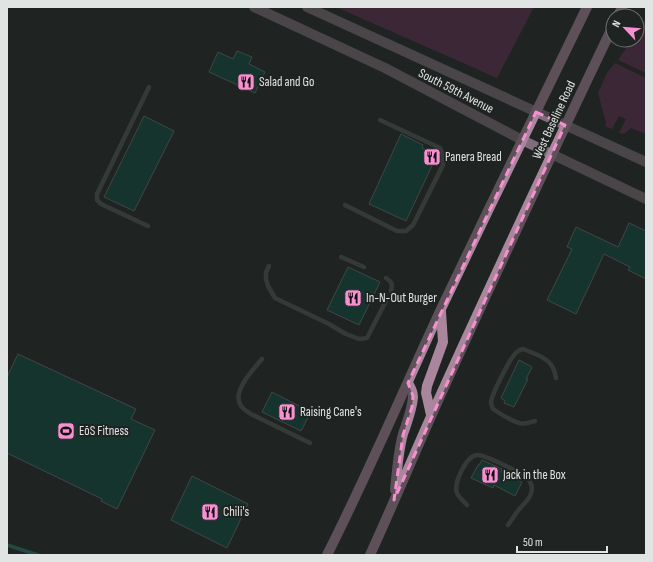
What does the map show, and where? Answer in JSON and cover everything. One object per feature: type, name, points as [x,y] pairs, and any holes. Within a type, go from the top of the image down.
[{"type":"main road","name":"South 59th Avenue","points":[[254,7],[385,68],[522,140],[646,199]]},
{"type":"main road","points":[[307,7],[646,162]]},
{"type":"main road","name":"West Baseline Road","points":[[327,555],[349,512],[441,310],[587,7]]},
{"type":"main road","name":"West Baseline Road","points":[[431,415],[565,125],[605,42]]},
{"type":"main road","points":[[370,555],[431,415],[426,392],[443,342],[441,310]]},
{"type":"main road","points":[[394,500],[403,435],[412,407],[412,389],[408,383]]},
{"type":"lane","points":[[148,226],[102,204],[97,200],[97,194],[149,87]]},
{"type":"lane","points":[[345,205],[397,231],[406,231],[413,225],[442,164],[443,155],[440,148],[380,120]]},
{"type":"lane","points":[[341,257],[364,267]]},
{"type":"lane","points":[[269,266],[266,272],[266,279],[275,298],[322,320],[346,334],[359,339],[367,338],[386,301]]},
{"type":"lane","points":[[386,278],[391,281],[393,285],[391,291]]},
{"type":"lane","points":[[535,421],[520,424],[493,409],[491,403],[493,396],[503,374],[512,357],[517,351],[523,349],[549,362],[553,368],[556,378]]},
{"type":"lane","points":[[262,359],[241,387],[238,396],[240,406],[252,414],[310,443]]},
{"type":"lane","points":[[467,505],[456,492],[459,477],[466,462],[470,458],[476,455],[484,456],[523,475],[529,480],[532,487],[531,494],[526,502],[508,525]]},
{"type":"highlighted area","points":[[536,112],[565,125],[394,500],[403,435],[412,407],[413,396],[408,383]]},
{"type":"shaded area","points":[[336,7],[534,7],[497,78]]},
{"type":"shaded area","points":[[646,18],[646,73],[618,60],[626,48],[645,48]]},
{"type":"shaded area","points":[[615,63],[646,78],[646,134],[631,128],[624,134],[619,133],[626,119],[619,116],[612,129],[605,126],[606,123],[598,93],[607,73]]},
{"type":"building","name":"Salad and Go","points":[[237,51],[252,57],[249,64],[265,72],[255,93],[209,72],[218,52],[233,59]]},
{"type":"building","points":[[144,116],[174,131],[134,211],[104,197]]},
{"type":"building","points":[[401,134],[423,145],[422,148],[437,155],[406,221],[369,204]]},
{"type":"building","points":[[629,223],[646,231],[646,279],[628,270],[630,267],[604,254],[576,314],[547,300],[572,249],[567,247],[576,227],[618,247]]},
{"type":"building","name":"In-N-Out Burger","points":[[348,267],[380,282],[359,325],[327,310]]},
{"type":"building","name":"EōS Fitness","points":[[18,354],[136,409],[131,419],[155,430],[117,509],[101,501],[102,499],[7,453],[7,377]]},
{"type":"building","points":[[519,360],[532,367],[526,379],[528,379],[514,407],[504,403],[505,401],[501,398]]},
{"type":"building","name":"Raising Cane's","points":[[272,392],[311,412],[301,431],[262,412]]},
{"type":"building","name":"Jack in the Box","points":[[482,460],[502,469],[501,472],[522,482],[515,496],[494,485],[493,488],[471,478]]},
{"type":"building","name":"Chili's","points":[[192,476],[248,504],[227,548],[171,520]]},
{"type":"waterway","points":[[7,545],[38,555]]},
{"type":"place","name":"Salad and Go","points":[[246,82]]},
{"type":"place","name":"Panera Bread","points":[[432,157]]},
{"type":"place","name":"In-N-Out Burger","points":[[353,298]]},
{"type":"place","name":"Raising Cane's","points":[[287,412]]},
{"type":"place","name":"EōS Fitness","points":[[66,431]]},
{"type":"place","name":"Jack in the Box","points":[[490,475]]},
{"type":"place","name":"Chili's","points":[[210,512]]}]
